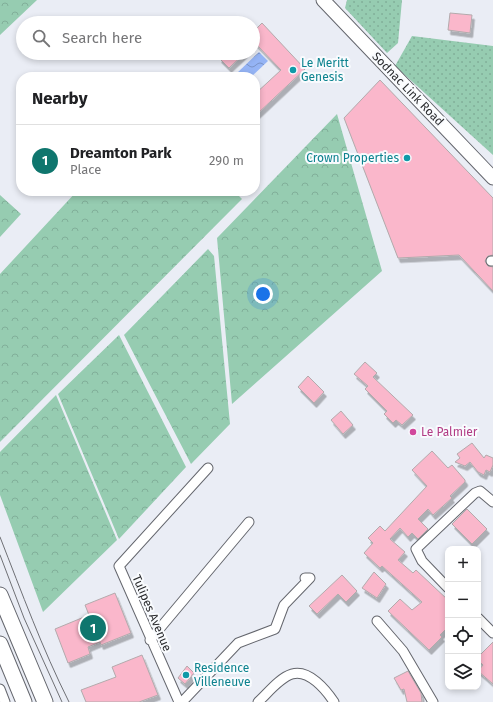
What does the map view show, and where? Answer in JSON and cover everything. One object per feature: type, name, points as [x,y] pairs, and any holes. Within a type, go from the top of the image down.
[{"type":"highway","points":[[0,595],[44,702]]},
{"type":"highway","points":[[0,644],[24,702]]},
{"type":"main road","name":"Sodnac Link Road","points":[[323,0],[493,178]]},
{"type":"street","name":"Tulipes Avenue","points":[[179,702],[150,640],[120,566],[208,468]]},
{"type":"street","points":[[445,585],[422,561],[416,549],[474,493],[480,491],[493,502]]},
{"type":"street","points":[[150,640],[249,522]]},
{"type":"street","points":[[182,702],[238,643],[275,628],[284,605],[310,578],[305,578]]},
{"type":"street","points":[[377,621],[403,651],[415,669],[431,701]]},
{"type":"street","points":[[481,621],[493,633]]},
{"type":"street","points":[[258,702],[281,680],[292,674],[301,674],[314,680],[327,691],[334,702]]},
{"type":"street","points":[[0,689],[5,702]]},
{"type":"green space","points":[[0,0],[37,0],[20,16],[16,16],[16,20],[0,35]]},
{"type":"green space","points":[[347,0],[402,0],[398,43],[387,53],[345,8]]},
{"type":"green space","points":[[412,36],[493,46],[493,155],[395,66]]},
{"type":"green space","points":[[337,114],[382,271],[232,404],[217,238],[258,196],[260,196],[260,194]]},
{"type":"green space","points":[[0,195],[21,214],[0,237]]},
{"type":"green space","points":[[72,196],[239,196],[242,199],[0,442],[0,274]]},
{"type":"green space","points":[[208,249],[214,256],[230,424],[191,464],[124,335]]},
{"type":"green space","points":[[119,335],[186,467],[119,539],[58,394]]},
{"type":"green space","points":[[56,395],[117,540],[43,612],[0,495],[0,452]]},
{"type":"water","points":[[260,53],[268,61],[256,72],[238,72],[251,60],[260,60]]},
{"type":"building","points":[[450,13],[472,15],[470,33],[448,30]]},
{"type":"building","name":"Le Meritt Genesis","points":[[262,23],[305,69],[260,111],[260,89],[281,70],[260,48],[260,25]]},
{"type":"building","points":[[221,60],[238,60],[229,68]]},
{"type":"building","name":"Crown Properties","points":[[380,80],[493,198],[493,255],[488,256],[485,261],[488,266],[493,267],[493,291],[459,255],[398,258],[344,118]]},
{"type":"building","points":[[365,362],[377,373],[373,377],[413,415],[402,425],[396,420],[393,423],[384,414],[387,411],[365,389],[368,386],[354,374]]},
{"type":"building","points":[[308,376],[324,392],[314,403],[298,387]]},
{"type":"building","points":[[341,411],[353,425],[343,434],[331,420]]},
{"type":"building","points":[[472,443],[484,458],[486,455],[493,458],[493,465],[490,472],[486,470],[484,475],[478,472],[470,462],[465,466],[455,462],[460,458],[457,454]]},
{"type":"building","points":[[432,451],[448,468],[452,465],[465,480],[465,482],[450,496],[452,498],[433,515],[428,509],[418,519],[428,529],[418,539],[412,533],[408,537],[400,528],[390,539],[405,552],[398,560],[413,573],[416,570],[445,597],[445,630],[440,635],[442,637],[429,650],[388,611],[400,599],[412,610],[422,602],[382,566],[380,568],[364,553],[373,543],[368,538],[380,526],[385,531],[427,486],[412,470]]},
{"type":"building","points":[[467,509],[487,529],[472,544],[452,524]]},
{"type":"building","points":[[374,572],[386,584],[377,598],[362,588]]},
{"type":"building","points":[[342,575],[357,591],[346,602],[338,594],[317,614],[309,606]]},
{"type":"building","points":[[115,593],[131,633],[101,645],[100,642],[88,647],[90,654],[68,663],[55,629],[89,615],[85,605]]},
{"type":"building","points":[[493,642],[493,684],[481,674],[481,667],[483,665],[481,663],[481,654]]},
{"type":"building","points":[[142,655],[158,695],[139,702],[86,702],[81,690],[116,677],[112,667]]},
{"type":"building","name":"Residence Villeneuve","points":[[187,666],[194,673],[185,684],[178,678]]},
{"type":"building","points":[[408,671],[421,693],[422,702],[407,702],[404,689],[401,690],[394,678]]},
{"type":"tram line","points":[[0,537],[41,641],[69,702]]},
{"type":"tram line","points":[[0,555],[24,618],[62,702]]},
{"type":"place","name":"Le Meritt Genesis","points":[[293,70]]},
{"type":"place","name":"Crown Properties","points":[[407,158]]},
{"type":"place","name":"Le Palmier","points":[[413,432]]},
{"type":"place","name":"Dreamton Park","points":[[93,628]]},
{"type":"place","name":"Residence Villeneuve","points":[[186,675]]}]
